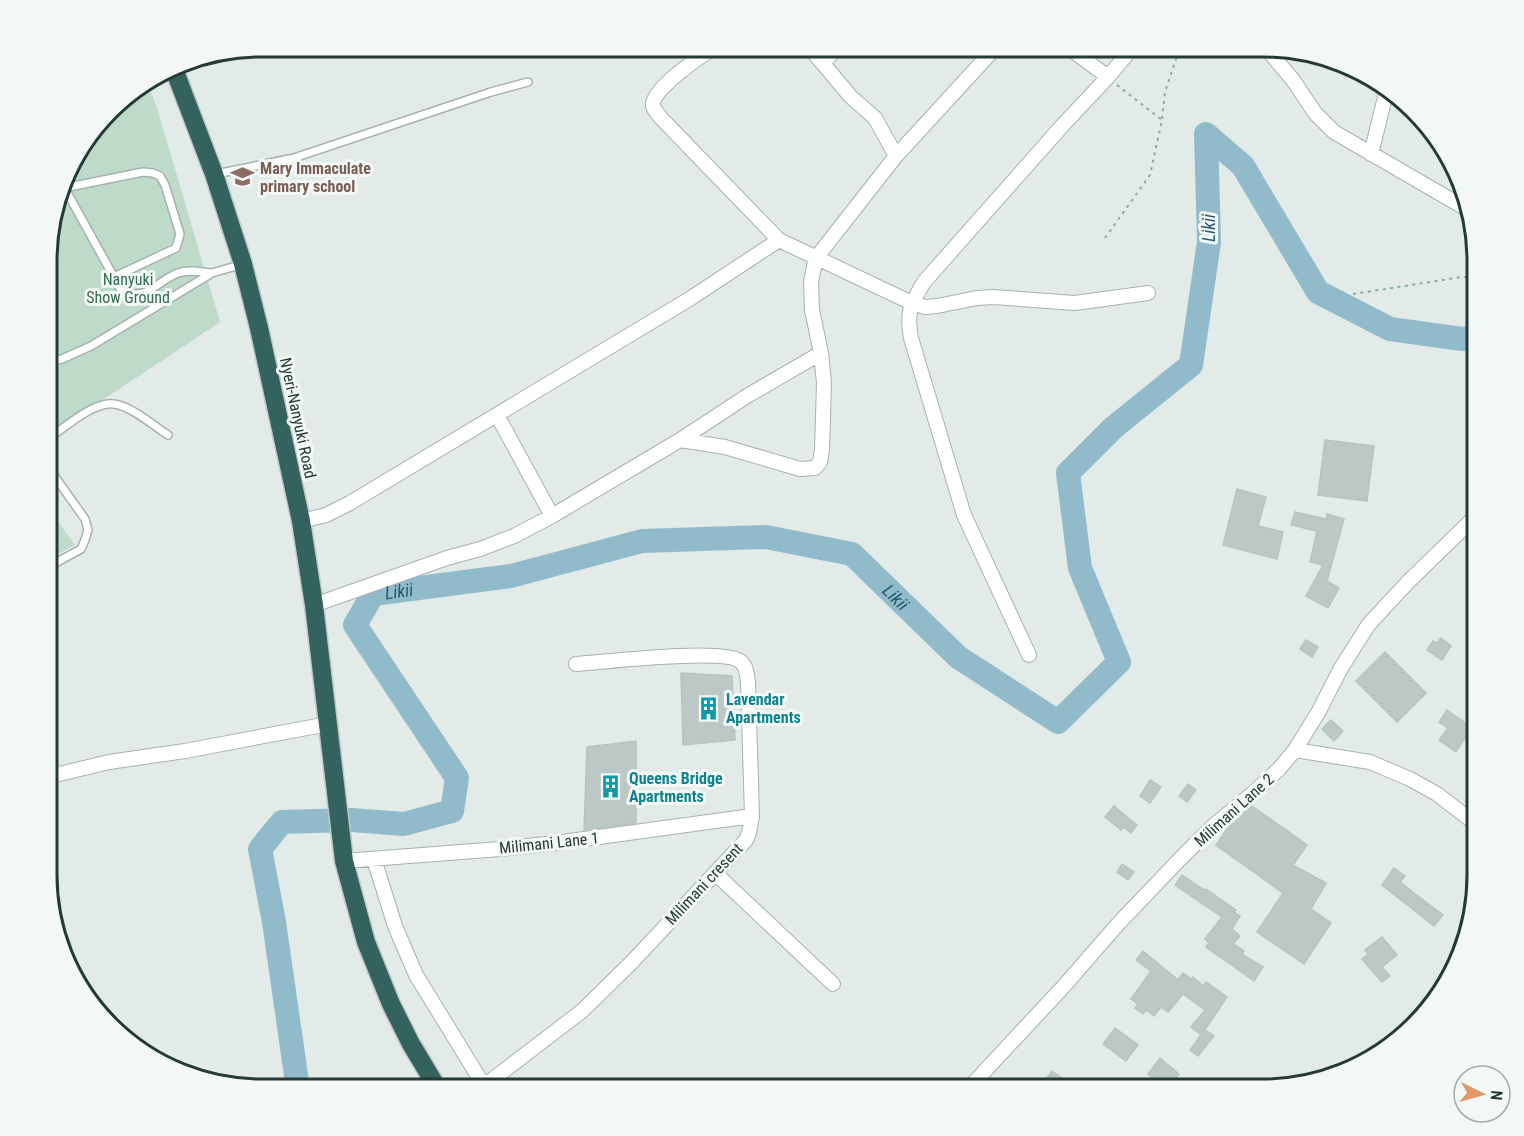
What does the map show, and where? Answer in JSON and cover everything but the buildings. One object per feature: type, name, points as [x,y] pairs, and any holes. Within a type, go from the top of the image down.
[{"type":"highway","name":"Nyeri-Nanyuki Road","points":[[177,76],[214,174],[243,264],[301,521],[314,605],[344,861]]},
{"type":"highway","points":[[344,861],[366,942],[391,1004],[432,1079]]},
{"type":"street","points":[[699,57],[672,79],[656,96],[652,103],[653,108],[779,240],[925,307],[977,298],[993,297],[1075,303],[1148,293]]},
{"type":"street","points":[[818,57],[851,97],[875,118],[896,156]]},
{"type":"street","points":[[824,63],[829,57]]},
{"type":"street","points":[[680,440],[725,447],[800,469],[815,468],[820,462],[824,383],[821,353],[812,310],[811,281],[816,258],[896,156],[987,57]]},
{"type":"street","points":[[1081,57],[1108,77]]},
{"type":"street","points":[[1029,655],[964,515],[908,322],[912,303],[924,282],[1125,57]]},
{"type":"street","points":[[1273,57],[1293,80],[1315,113],[1334,132],[1459,204]]},
{"type":"street","points":[[1371,153],[1385,98]]},
{"type":"street","points":[[301,521],[338,510],[691,298],[779,240]]},
{"type":"street","points":[[314,605],[514,536],[680,440],[747,396],[821,353]]},
{"type":"street","points":[[497,415],[552,516]]},
{"type":"street","name":"Milimani Lane 2","points":[[977,1079],[1180,859],[1212,827],[1279,769],[1295,750],[1319,711],[1341,668],[1369,624],[1467,525]]},
{"type":"street","name":"Milimani cresent","points":[[496,1079],[582,1011],[632,962],[746,840],[749,833],[752,816],[748,682],[747,671],[743,664],[738,660],[708,656],[683,656],[576,664]]},
{"type":"street","points":[[57,775],[109,762],[185,751],[328,724]]},
{"type":"street","points":[[1295,750],[1370,762],[1410,779],[1437,794],[1467,817]]},
{"type":"street","name":"Milimani Lane 1","points":[[344,861],[565,842],[752,816]]},
{"type":"street","points":[[374,859],[395,926],[416,975],[480,1079]]},
{"type":"street","points":[[715,873],[833,984]]},
{"type":"lane","points":[[214,174],[294,158],[491,92],[528,82]]},
{"type":"lane","points":[[72,186],[143,172],[160,176],[165,185],[180,234],[176,248],[114,277]]},
{"type":"lane","points":[[68,195],[121,290],[128,294],[142,294],[181,272],[212,273]]},
{"type":"lane","points":[[57,360],[90,346],[212,273],[243,264]]},
{"type":"lane","points":[[57,433],[94,407],[114,404],[133,411],[168,435]]},
{"type":"lane","points":[[57,480],[85,519],[88,530],[81,549],[57,562]]},
{"type":"path","points":[[1105,238],[1150,175],[1162,120],[1165,92],[1177,57]]},
{"type":"path","points":[[1108,77],[1162,120]]},
{"type":"path","points":[[1353,294],[1467,277]]},
{"type":"green space","name":"Nanyuki Show Ground","points":[[150,90],[158,111],[220,322],[57,430],[57,261],[64,208],[73,183],[91,148],[127,108]]},
{"type":"green space","points":[[57,520],[75,545],[57,554]]},
{"type":"waterway","name":"Likii","points":[[297,1079],[274,922],[260,849],[282,822],[351,820],[404,824],[452,811],[457,778],[355,625],[373,594],[511,576],[642,541],[766,537],[852,554],[958,657],[1058,722],[1119,662],[1080,568],[1068,473],[1113,428],[1191,365],[1209,242],[1206,134],[1243,166],[1318,292],[1390,329],[1467,338]]},
{"type":"place","name":"Mary Immaculate primary school","points":[[242,177]]},
{"type":"place","name":"Lavendar Apartments","points":[[708,708]]},
{"type":"place","name":"Queens Bridge Apartments","points":[[611,787]]}]
